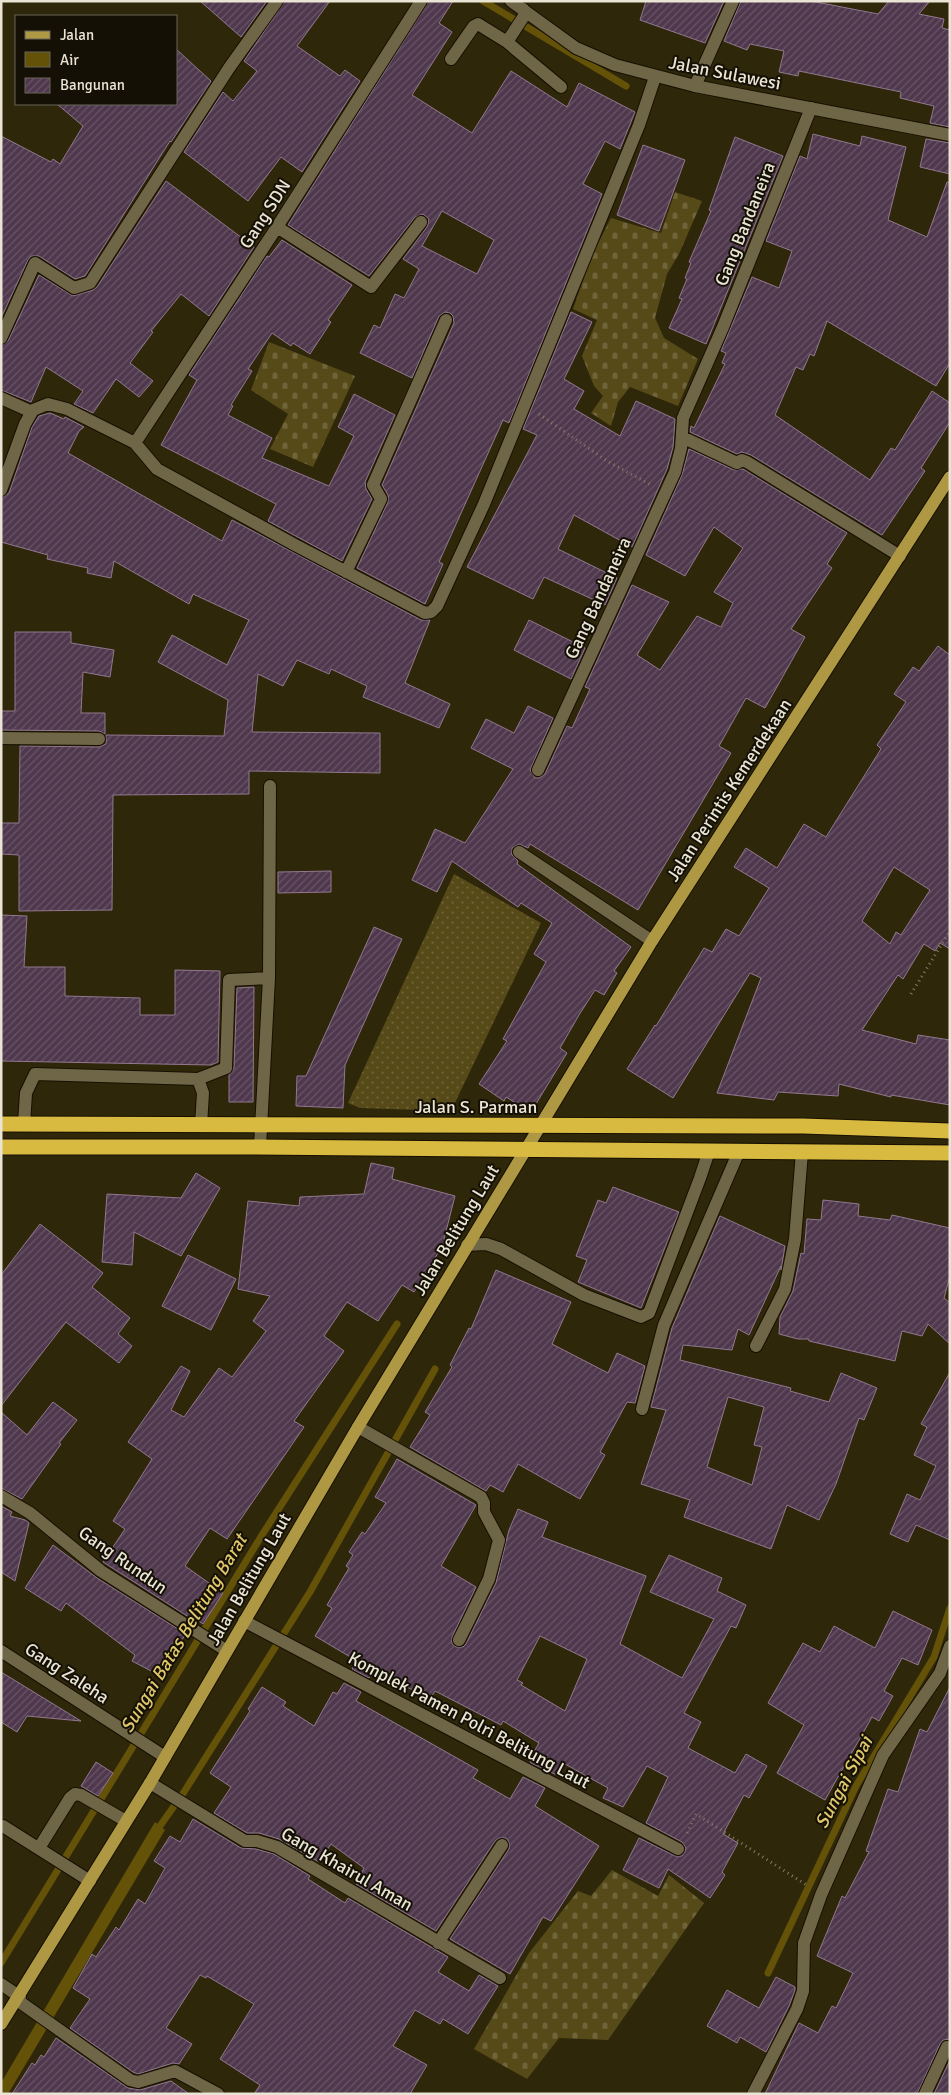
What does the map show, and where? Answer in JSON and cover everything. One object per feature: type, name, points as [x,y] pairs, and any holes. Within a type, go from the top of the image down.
[{"type":"highway","name":"Jalan S. Parman","points":[[12,1124],[803,1126],[950,1131]]},
{"type":"highway","points":[[12,1124],[6,1147],[260,1147],[950,1153]]},
{"type":"main road","name":"Jalan Perintis Kemerdekaan","points":[[541,1126],[652,940],[950,477]]},
{"type":"main road","name":"Jalan Belitung Laut","points":[[1,2024],[150,1783],[358,1427],[524,1150],[541,1126]]},
{"type":"street","points":[[1,338],[35,263],[74,288],[90,283],[229,68],[277,1]]},
{"type":"street","name":"Gang SDN","points":[[135,443],[277,227],[421,1]]},
{"type":"street","name":"Jalan Sulawesi","points":[[511,1],[576,48],[615,65],[696,86],[950,135]]},
{"type":"street","points":[[696,86],[733,1]]},
{"type":"street","points":[[507,42],[516,29],[524,11]]},
{"type":"street","points":[[451,59],[474,26],[478,24],[507,42],[561,86]]},
{"type":"street","points":[[1,490],[25,424],[32,412],[48,404],[67,408],[135,443],[156,469],[346,572],[425,613],[431,612],[437,606],[484,504],[639,125],[656,77]]},
{"type":"street","name":"Gang Bandaneira","points":[[538,770],[675,472],[682,437],[683,418],[723,327],[811,108]]},
{"type":"street","points":[[277,227],[371,287],[421,222]]},
{"type":"street","points":[[346,572],[380,499],[373,484],[446,320]]},
{"type":"street","points":[[1,398],[32,412]]},
{"type":"street","points":[[682,437],[737,463],[742,460],[747,462],[900,556]]},
{"type":"street","points":[[1,738],[99,739]]},
{"type":"street","points":[[260,1147],[269,978],[270,786]]},
{"type":"street","points":[[519,852],[652,940]]},
{"type":"street","points":[[12,1124],[35,1074],[198,1079],[226,1068],[229,980],[269,978]]},
{"type":"street","points":[[198,1079],[202,1093],[201,1125]]},
{"type":"street","points":[[467,1245],[486,1244],[501,1249],[584,1295],[641,1317],[649,1313],[709,1151]]},
{"type":"street","points":[[642,1409],[664,1325],[740,1151]]},
{"type":"street","points":[[756,1346],[786,1289],[795,1239],[802,1152]]},
{"type":"street","points":[[358,1427],[481,1497],[488,1521],[496,1532],[498,1540],[489,1579],[459,1640]]},
{"type":"street","name":"Gang Rundun","points":[[1,1496],[30,1513],[101,1571],[227,1650]]},
{"type":"street","name":"Komplek Pamen Polri Belitung Laut","points":[[244,1621],[678,1849]]},
{"type":"street","points":[[753,2094],[797,2009],[803,1991],[804,1943],[821,1895],[883,1754],[940,1673],[950,1646]]},
{"type":"street","name":"Gang Zaleha","points":[[1,1651],[165,1757]]},
{"type":"street","name":"Gang Khairul Aman","points":[[150,1783],[245,1841],[257,1841],[277,1847],[500,1978]]},
{"type":"street","points":[[39,1848],[72,1796],[81,1794],[126,1821]]},
{"type":"street","points":[[3,1826],[90,1881]]},
{"type":"street","points":[[438,1943],[502,1845]]},
{"type":"street","points":[[1,1984],[40,2015],[130,2080],[138,2082],[176,2071],[218,2094]]},
{"type":"street","points":[[925,2094],[948,2047]]},
{"type":"path","points":[[524,404],[606,461],[665,493]]},
{"type":"path","points":[[912,994],[950,931]]},
{"type":"path","points":[[678,1849],[696,1814],[821,1895]]},
{"type":"green space","points":[[675,192],[702,201],[679,254],[667,274],[655,318],[664,338],[698,359],[678,406],[630,387],[618,402],[611,426],[591,413],[603,396],[594,386],[582,356],[597,320],[573,309],[592,255],[611,218],[661,233]]},
{"type":"green space","points":[[269,342],[355,376],[313,467],[270,449],[288,414],[251,390]]},
{"type":"green space","points":[[454,874],[541,923],[451,1111],[360,1108],[348,1103]]},
{"type":"green space","points":[[612,1870],[658,1896],[669,1875],[704,1903],[608,2040],[559,2038],[527,2079],[474,2049],[529,1953],[578,1891],[591,1896]]},
{"type":"water","points":[[155,1822],[165,1830],[8,2094],[1,2094],[1,2083]]},
{"type":"building","points":[[200,1],[267,1],[241,37]]},
{"type":"building","points":[[285,1],[330,1],[297,46],[340,76],[345,70],[360,81],[302,172],[281,157],[248,201],[184,152],[223,92],[233,101],[257,71],[244,61]]},
{"type":"building","points":[[429,1],[453,1],[439,23],[452,32],[412,95],[472,133],[511,71],[567,107],[579,83],[635,112],[620,149],[605,141],[583,184],[602,194],[509,423],[503,420],[439,562],[443,564],[425,604],[357,568],[388,502],[388,495],[382,485],[454,323],[453,316],[450,313],[445,312],[439,316],[412,378],[360,353],[374,325],[380,328],[395,294],[404,298],[419,269],[403,259],[427,227],[429,219],[423,214],[415,217],[369,276],[288,225]],"holes":[[[442,211],[494,240],[477,274],[422,246]]]},
{"type":"building","points":[[646,1],[724,1],[705,43],[640,20]]},
{"type":"building","points":[[741,1],[811,1],[878,14],[889,1],[930,1],[919,14],[944,19],[942,28],[950,30],[950,127],[930,123],[934,106],[900,98],[901,92],[799,71],[798,76],[779,72],[784,51],[750,44],[747,50],[724,41]]},
{"type":"building","points":[[178,51],[211,81],[170,141],[85,276],[75,279],[39,256],[31,256],[1,318],[1,136],[51,162],[53,159],[60,164],[83,126],[58,105],[178,105]]},
{"type":"building","points":[[813,134],[860,146],[862,136],[906,147],[888,220],[927,237],[947,182],[950,182],[950,363],[936,386],[827,321],[814,356],[810,354],[803,370],[796,367],[775,415],[870,480],[891,448],[895,450],[932,391],[950,403],[950,422],[921,468],[925,471],[882,535],[751,455],[742,452],[737,454],[690,432],[691,426],[694,428],[725,364],[722,363],[726,353],[721,351],[752,277],[779,288],[792,251],[766,241],[800,156],[807,159]]},
{"type":"building","points":[[735,137],[783,156],[706,344],[669,328],[682,299],[679,298],[687,279],[685,278],[691,263],[689,262],[711,211],[709,210]]},
{"type":"building","points":[[926,139],[950,143],[950,174],[920,167]]},
{"type":"building","points":[[643,145],[685,160],[659,231],[617,215]]},
{"type":"building","points":[[166,181],[254,247],[209,316],[181,294],[151,331],[153,332],[130,363],[153,381],[139,397],[116,379],[93,413],[74,404],[83,391],[46,367],[31,402],[1,390],[1,346],[8,341],[39,275],[73,296],[93,290],[97,287]]},
{"type":"building","points":[[282,240],[352,285],[328,320],[331,322],[310,354],[293,343],[291,346],[272,333],[248,369],[252,371],[231,405],[233,406],[228,415],[272,438],[262,458],[329,486],[354,436],[338,427],[354,394],[395,415],[365,482],[366,489],[372,499],[342,561],[268,521],[276,504],[161,445],[197,380],[189,375],[267,256],[269,257]]},
{"type":"building","points":[[571,312],[592,322],[564,379],[584,391],[574,409],[620,436],[636,401],[675,419],[673,447],[667,469],[632,547],[574,515],[558,549],[617,578],[605,605],[544,577],[533,599],[467,567],[537,435],[523,429]]},
{"type":"building","points":[[50,413],[64,419],[65,417],[84,427],[79,431],[68,453],[222,541],[232,520],[421,620],[430,620],[405,683],[450,704],[439,728],[363,697],[367,686],[331,669],[329,674],[297,660],[283,686],[258,674],[252,732],[380,733],[380,773],[249,771],[249,794],[113,795],[112,910],[19,911],[19,855],[1,854],[1,823],[19,823],[20,746],[99,747],[106,744],[106,735],[224,736],[228,700],[158,662],[172,635],[227,665],[249,620],[193,594],[189,604],[114,561],[111,578],[87,573],[88,568],[47,559],[48,555],[1,542],[1,498],[9,493],[32,427],[39,416]]},
{"type":"building","points":[[689,449],[734,470],[743,469],[847,533],[827,564],[832,568],[791,629],[805,637],[765,708],[746,698],[719,746],[731,753],[638,910],[530,844],[528,848],[519,844],[512,848],[512,855],[518,861],[517,864],[631,947],[614,971],[617,973],[604,995],[595,990],[579,1015],[560,1048],[567,1053],[531,1112],[506,1097],[504,1101],[479,1084],[507,1041],[503,1039],[546,962],[534,954],[552,923],[521,903],[518,907],[452,861],[437,892],[412,880],[435,829],[465,843],[513,769],[471,748],[486,719],[514,733],[528,706],[553,718],[530,770],[535,778],[545,774],[567,726],[572,728],[590,689],[585,687],[632,585],[669,602],[637,655],[660,670],[697,616],[721,627],[733,603],[714,592],[743,548],[714,527],[685,576],[646,555],[682,475]]},
{"type":"building","points":[[529,620],[585,648],[571,679],[514,650]]},
{"type":"building","points":[[15,632],[71,632],[71,643],[114,650],[110,677],[83,672],[81,713],[105,713],[105,734],[99,731],[1,730],[1,711],[15,711]]},
{"type":"building","points":[[938,646],[950,655],[950,949],[940,943],[935,951],[924,944],[903,979],[898,975],[862,1030],[916,1044],[918,1035],[950,1040],[950,1105],[891,1095],[891,1097],[839,1084],[838,1096],[778,1092],[774,1100],[717,1093],[761,978],[750,973],[673,1098],[627,1069],[704,948],[712,952],[726,929],[739,936],[769,888],[734,867],[746,848],[777,868],[804,824],[826,837],[881,749],[877,745],[906,702],[894,694],[913,667],[919,671]],"holes":[[[894,867],[930,890],[901,935],[896,932],[890,944],[862,921]]]},
{"type":"building","points":[[331,871],[331,892],[278,893],[278,872]]},
{"type":"building","points":[[1,915],[27,916],[24,967],[65,967],[65,996],[140,998],[140,1015],[175,1015],[175,970],[220,971],[218,1062],[211,1065],[1,1061]]},
{"type":"building","points":[[374,927],[402,939],[345,1065],[343,1108],[296,1106],[297,1076],[306,1076]]},
{"type":"building","points":[[254,987],[253,1102],[229,1102],[229,1075],[234,1068],[237,988]]},
{"type":"building","points":[[371,1163],[394,1168],[392,1179],[455,1196],[444,1239],[446,1240],[414,1292],[402,1285],[378,1321],[347,1302],[324,1336],[344,1351],[294,1421],[304,1427],[227,1539],[210,1528],[185,1566],[223,1593],[203,1624],[196,1619],[195,1621],[103,1562],[125,1529],[113,1521],[152,1459],[128,1442],[181,1366],[190,1371],[171,1410],[184,1417],[219,1368],[232,1377],[266,1331],[253,1321],[270,1296],[238,1289],[248,1201],[299,1206],[300,1197],[364,1194]]},
{"type":"building","points":[[196,1173],[220,1188],[181,1256],[134,1232],[132,1265],[102,1262],[107,1194],[181,1198]]},
{"type":"building","points":[[613,1187],[679,1212],[641,1308],[578,1282],[587,1260],[576,1256],[598,1200],[606,1203]]},
{"type":"building","points":[[823,1200],[859,1204],[858,1216],[890,1220],[892,1215],[950,1228],[950,1276],[944,1298],[950,1303],[950,1344],[928,1324],[922,1336],[902,1331],[895,1361],[809,1341],[809,1339],[798,1339],[779,1334],[780,1317],[793,1291],[801,1253],[804,1254],[807,1219],[821,1220]]},
{"type":"building","points":[[720,1216],[785,1246],[781,1270],[781,1266],[749,1335],[738,1329],[732,1350],[683,1345],[680,1360],[791,1388],[790,1391],[829,1402],[841,1373],[877,1388],[864,1420],[859,1418],[836,1484],[819,1520],[787,1505],[771,1549],[684,1517],[690,1500],[641,1484],[666,1410],[651,1407],[672,1328]],"holes":[[[728,1397],[764,1407],[754,1445],[762,1447],[752,1485],[707,1467]]]},
{"type":"building","points":[[40,1224],[103,1273],[92,1287],[130,1318],[118,1334],[132,1346],[119,1363],[66,1322],[1,1406],[1,1275]]},
{"type":"building","points":[[188,1255],[236,1279],[211,1330],[162,1306]]},
{"type":"building","points":[[496,1270],[571,1302],[552,1344],[608,1373],[617,1353],[645,1366],[635,1403],[627,1402],[600,1452],[605,1455],[580,1499],[518,1464],[503,1492],[490,1485],[486,1491],[410,1447],[430,1415],[425,1412],[452,1367],[450,1365],[469,1328],[471,1329]]},
{"type":"building","points":[[950,1372],[950,1540],[916,1525],[908,1542],[890,1534],[907,1494],[920,1500],[936,1466],[914,1455],[927,1427],[921,1424]]},
{"type":"building","points":[[53,1402],[77,1420],[59,1443],[61,1444],[22,1499],[1,1488],[1,1412],[27,1435]]},
{"type":"building","points":[[397,1459],[476,1505],[441,1566],[476,1587],[452,1637],[452,1644],[456,1647],[463,1647],[466,1644],[496,1583],[509,1530],[518,1509],[548,1522],[542,1537],[646,1576],[620,1644],[682,1678],[714,1619],[650,1592],[669,1555],[722,1578],[717,1591],[746,1605],[736,1628],[731,1626],[684,1713],[701,1722],[688,1748],[735,1773],[746,1754],[767,1766],[749,1798],[744,1795],[723,1834],[738,1843],[722,1872],[725,1875],[710,1898],[668,1869],[659,1888],[623,1870],[639,1838],[675,1856],[682,1856],[685,1852],[686,1848],[682,1842],[646,1823],[668,1777],[647,1766],[623,1807],[603,1798],[608,1788],[565,1764],[559,1776],[531,1763],[529,1760],[539,1743],[503,1721],[501,1725],[435,1691],[430,1699],[374,1670],[369,1678],[352,1669],[357,1661],[315,1636],[332,1608],[327,1605],[349,1568],[346,1566],[353,1555],[349,1552],[362,1532],[365,1534],[386,1503],[375,1497]],"holes":[[[540,1636],[587,1659],[565,1711],[521,1685],[523,1683],[517,1680]]]},
{"type":"building","points":[[1,1506],[12,1512],[10,1516],[29,1523],[15,1581],[1,1572]]},
{"type":"building","points":[[53,1545],[97,1578],[186,1634],[176,1648],[173,1646],[157,1674],[132,1661],[135,1655],[66,1603],[61,1611],[25,1588]]},
{"type":"building","points":[[893,1611],[932,1630],[918,1665],[902,1658],[884,1691],[893,1696],[879,1721],[872,1717],[825,1800],[777,1773],[804,1725],[768,1703],[803,1643],[820,1652],[834,1626],[875,1648]]},
{"type":"building","points":[[1,1672],[81,1721],[27,1716],[17,1732],[1,1722]]},
{"type":"building","points":[[344,1683],[361,1692],[356,1701],[478,1770],[473,1778],[510,1799],[523,1777],[545,1788],[535,1806],[599,1846],[551,1921],[543,1917],[510,1974],[450,1939],[509,1849],[509,1842],[506,1838],[499,1838],[495,1841],[436,1931],[356,1884],[364,1868],[331,1844],[319,1862],[279,1839],[259,1833],[247,1833],[214,1813],[231,1787],[210,1773],[250,1711],[248,1709],[262,1687],[286,1702],[283,1706],[314,1726],[333,1692],[337,1694]]},
{"type":"building","points":[[950,1687],[950,2039],[943,2040],[940,2044],[917,2094],[765,2094],[799,2023],[818,2033],[832,2006],[836,2008],[853,1973],[817,1956],[842,1896],[845,1898],[869,1852],[866,1851],[888,1789],[898,1792],[920,1729],[927,1732]]},
{"type":"building","points":[[96,1762],[113,1773],[98,1796],[81,1786]]},
{"type":"building","points":[[193,1819],[241,1848],[256,1849],[274,1854],[310,1876],[308,1879],[345,1903],[348,1898],[448,1957],[438,1972],[469,1991],[479,1975],[498,1986],[468,2034],[443,2019],[440,2024],[415,2010],[393,2046],[427,2065],[410,2094],[254,2094],[260,2085],[220,2059],[254,2004],[207,1976],[206,1978],[200,1975],[166,2028],[192,2044],[179,2064],[173,2063],[138,2074],[70,2028],[90,1999],[73,1988],[92,1954],[96,1957],[116,1927],[119,1930],[138,1899],[145,1904],[165,1868],[154,1861],[170,1836],[180,1842]]},
{"type":"building","points":[[776,1977],[795,1987],[795,1990],[766,2052],[740,2037],[737,2043],[707,2026],[727,1990],[759,2008]]},
{"type":"building","points":[[56,2038],[128,2088],[140,2090],[171,2081],[189,2094],[12,2094],[32,2063],[35,2065],[41,2055],[44,2057]]},
{"type":"building","points":[[950,2060],[950,2094],[934,2094]]},
{"type":"waterway","points":[[483,1],[626,86]]},
{"type":"waterway","name":"Sungai Batas Belitung Barat","points":[[1,1963],[262,1535],[397,1324]]},
{"type":"waterway","points":[[155,1833],[184,1792],[310,1592],[435,1369]]},
{"type":"waterway","name":"Sungai Sipai","points":[[768,1973],[856,1786],[934,1657],[950,1608]]}]
